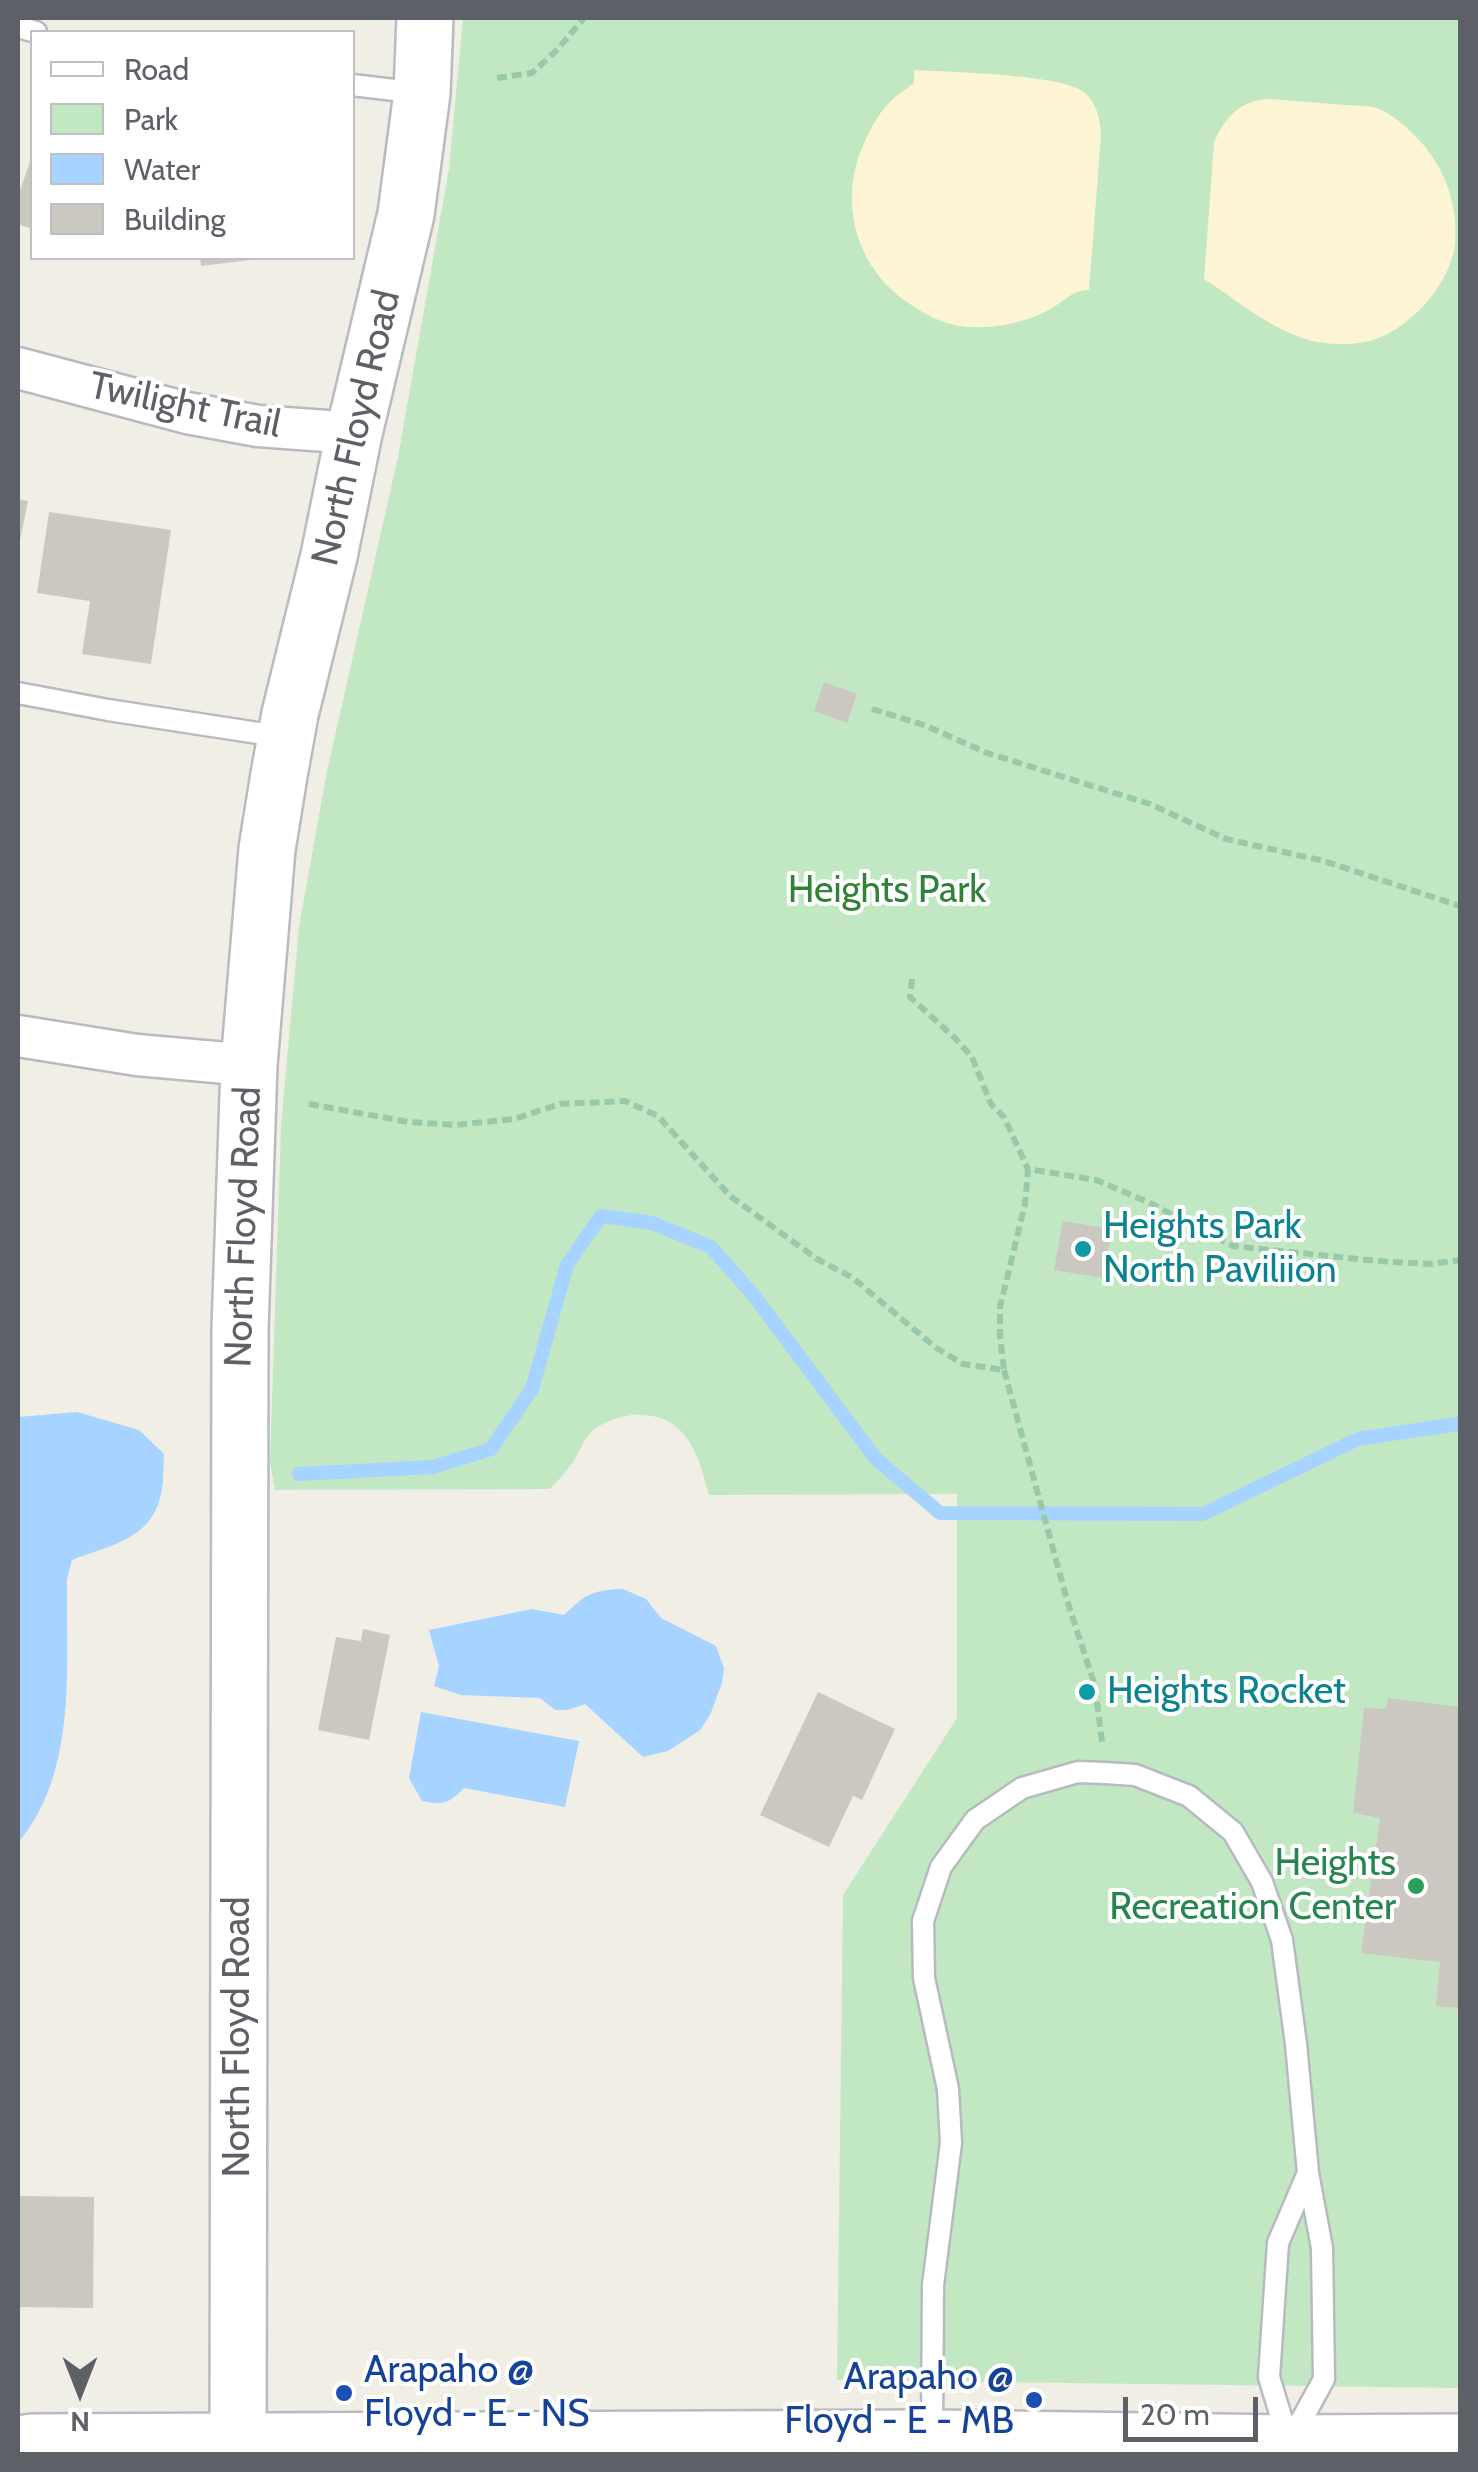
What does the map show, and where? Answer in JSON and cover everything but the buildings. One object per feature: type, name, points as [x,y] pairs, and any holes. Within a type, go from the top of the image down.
[{"type":"street","name":"North Floyd Road","points":[[238,2448],[240,1329],[249,1065],[267,849],[286,737],[406,214],[422,93],[425,18]]},
{"type":"street","name":"Twilight Trail","points":[[18,368],[186,413],[258,426],[354,433]]},
{"type":"street","points":[[18,1036],[137,1055],[249,1065]]},
{"type":"street","points":[[18,2444],[238,2448],[932,2438],[1289,2448],[1460,2442]]},
{"type":"lane","points":[[355,85],[422,93]]},
{"type":"lane","points":[[18,693],[286,737]]},
{"type":"lane","points":[[932,2438],[932,2285],[951,2143],[948,2089],[924,1978],[923,1921],[941,1866],[975,1820],[1022,1788],[1078,1772],[1135,1774],[1189,1796],[1233,1832],[1262,1882],[1282,1940],[1308,2173],[1322,2248],[1324,2379],[1289,2448]]},
{"type":"lane","points":[[1289,2448],[1269,2377],[1278,2243],[1308,2173]]},
{"type":"path","points":[[498,78],[532,74],[584,18]]},
{"type":"path","points":[[872,709],[924,725],[988,753],[1150,804],[1226,840],[1324,861],[1460,906]]},
{"type":"path","points":[[912,980],[910,997],[972,1057],[991,1104],[1004,1117],[1028,1169],[1025,1204],[1000,1307],[1004,1370],[1067,1600],[1095,1686],[1106,1773]]},
{"type":"path","points":[[309,1104],[408,1122],[456,1124],[514,1119],[560,1104],[626,1101],[658,1116],[730,1196],[817,1259],[852,1278],[935,1348],[963,1364],[1004,1370]]},
{"type":"path","points":[[1028,1169],[1096,1180],[1233,1246],[1376,1262],[1430,1264],[1460,1260]]},
{"type":"green space","name":"Heights Park","points":[[463,18],[1460,18],[1460,2388],[837,2380],[843,1895],[957,1718],[957,1494],[709,1495],[687,1438],[666,1420],[633,1415],[610,1420],[591,1432],[550,1489],[275,1490],[270,1462],[281,1126],[299,927],[327,771],[398,457],[449,169]]},
{"type":"sand","points":[[914,70],[1054,82],[1085,93],[1093,102],[1101,136],[1089,290],[1073,294],[1028,319],[970,327],[946,323],[921,311],[891,289],[876,272],[856,231],[852,186],[868,135],[895,97],[914,83]]},
{"type":"sand","points":[[1270,99],[1382,110],[1415,135],[1442,174],[1455,215],[1452,258],[1428,301],[1390,333],[1352,344],[1309,340],[1267,321],[1204,279],[1214,143],[1235,111],[1251,102]]},
{"type":"water","points":[[77,1412],[139,1430],[164,1454],[162,1489],[156,1509],[138,1531],[114,1545],[72,1560],[67,1579],[67,1682],[60,1751],[37,1815],[18,1843],[18,1417]]},
{"type":"water","points":[[623,1589],[646,1599],[661,1618],[716,1646],[724,1668],[710,1715],[700,1730],[668,1751],[643,1757],[585,1704],[555,1710],[540,1698],[461,1695],[434,1686],[439,1666],[429,1630],[532,1609],[564,1615],[590,1595]]},
{"type":"water","points":[[421,1712],[579,1741],[565,1807],[464,1788],[445,1802],[422,1801],[409,1778]]},
{"type":"waterway","points":[[299,1474],[433,1467],[491,1449],[532,1389],[567,1265],[601,1216],[652,1223],[711,1247],[755,1297],[875,1458],[940,1513],[1203,1514],[1358,1439],[1460,1425]]},
{"type":"place","name":"Heights Park North Paviliion","points":[[1083,1249]]},
{"type":"place","name":"Heights Rocket","points":[[1087,1692]]},
{"type":"place","name":"Heights Recreation Center","points":[[1416,1886]]},
{"type":"place","name":"Arapaho @ Floyd - E - NS","points":[[344,2393]]},
{"type":"place","name":"Arapaho @ Floyd - E - MB","points":[[1034,2400]]}]
